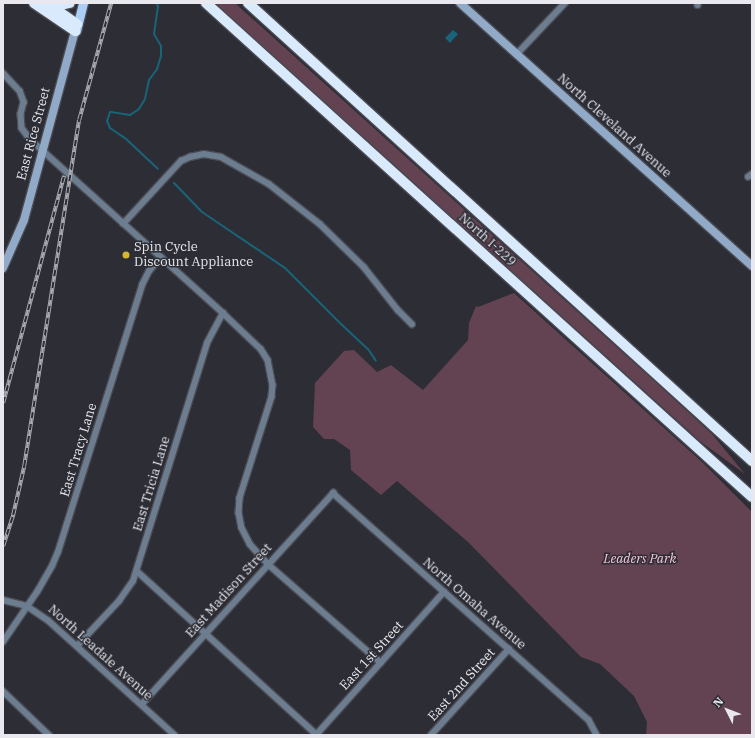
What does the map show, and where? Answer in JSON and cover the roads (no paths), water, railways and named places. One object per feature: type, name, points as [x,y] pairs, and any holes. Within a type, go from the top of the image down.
[{"type":"highway","points":[[34,3],[76,28]]},
{"type":"highway","points":[[47,3],[76,28]]},
{"type":"highway","points":[[52,3],[61,5],[70,3]]},
{"type":"highway","name":"North I-229","points":[[206,3],[752,496]]},
{"type":"highway","name":"North I-229","points":[[248,3],[752,461]]},
{"type":"main road","name":"East Rice Street","points":[[76,28],[83,3]]},
{"type":"street","name":"North Cleveland Avenue","points":[[460,3],[752,266]]},
{"type":"street","points":[[517,54],[561,4]]},
{"type":"street","name":"East Rice Street","points":[[3,268],[24,220],[76,28]]},
{"type":"street","points":[[3,73],[20,91],[24,102],[21,114],[22,128],[30,140],[223,313],[261,349],[268,360],[273,385],[272,397],[242,490],[239,506],[241,522],[246,537],[254,550],[268,564],[381,663]]},
{"type":"street","points":[[123,224],[181,161],[190,157],[204,154],[221,157],[269,184],[297,204],[320,224],[364,268],[412,324]]},
{"type":"street","name":"East Tracy Lane","points":[[3,642],[52,566],[58,552],[142,285],[149,271],[161,257]]},
{"type":"street","name":"East Tricia Lane","points":[[77,646],[130,588],[137,571],[207,343],[223,313]]},
{"type":"street","name":"East Madison Street","points":[[142,704],[332,493]]},
{"type":"street","name":"North Omaha Avenue","points":[[332,493],[589,720],[597,735]]},
{"type":"street","points":[[137,571],[317,735]]},
{"type":"street","name":"East 1st Street","points":[[317,735],[444,592]]},
{"type":"street","name":"North Leadale Avenue","points":[[3,600],[27,606],[48,620],[175,735]]},
{"type":"street","name":"East 2nd Street","points":[[431,735],[509,649]]},
{"type":"street","points":[[3,691],[49,735]]},
{"type":"water","points":[[453,30],[458,34],[450,43],[445,38]]},
{"type":"waterway","points":[[156,3],[158,6],[154,34],[161,46],[161,56],[157,69],[149,80],[145,99],[139,109],[130,115],[110,112],[107,121],[110,128],[125,138],[158,169]]},
{"type":"waterway","points":[[174,183],[202,212],[285,268],[368,349],[376,361]]},
{"type":"railway","points":[[3,546],[13,515],[24,466],[79,120],[111,3]]},
{"type":"railway","points":[[3,403],[64,176]]},
{"type":"place","name":"Spin Cycle Discount Appliance","points":[[126,255]]},
{"type":"park label","name":"Leaders Park","points":[[640,559]]}]
